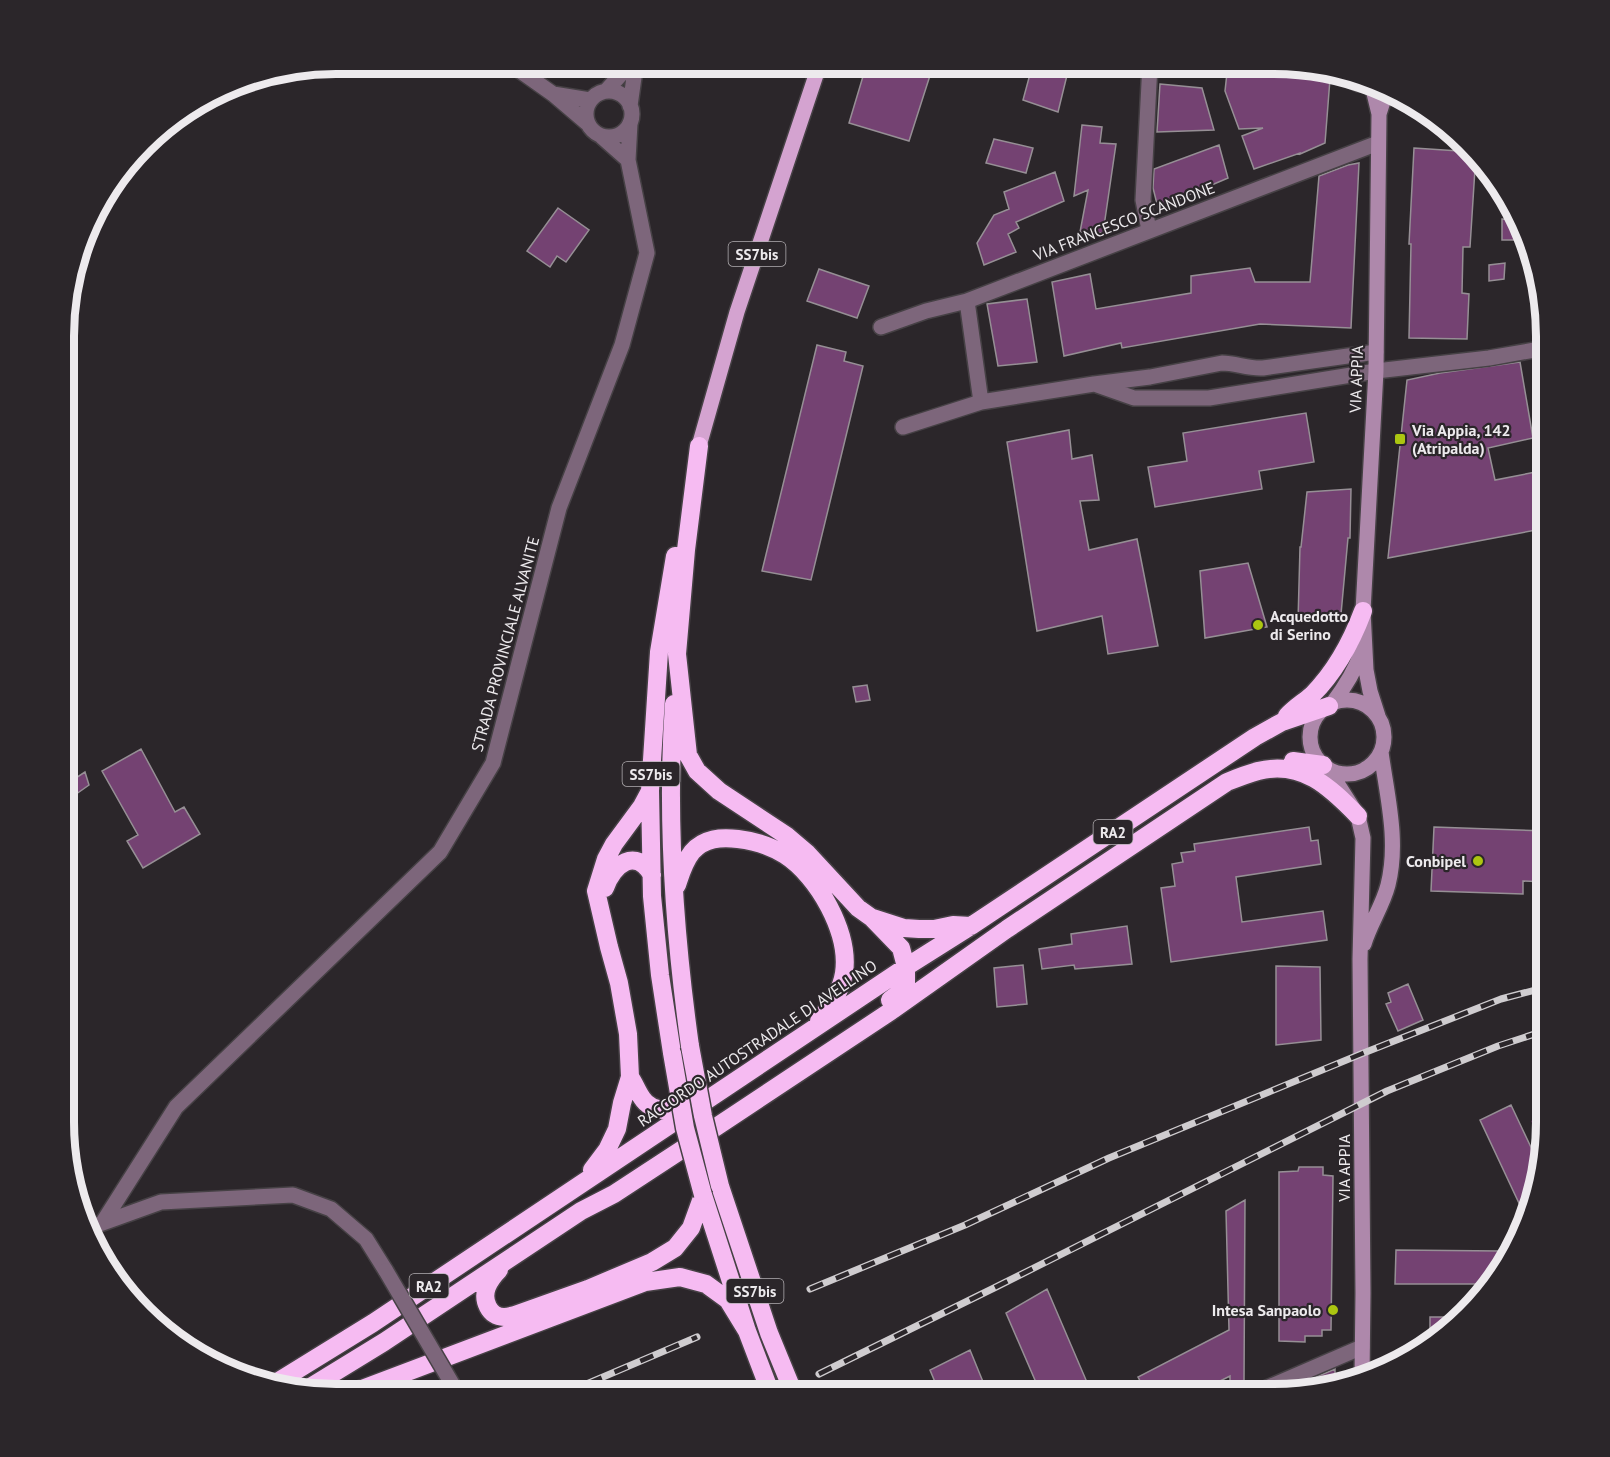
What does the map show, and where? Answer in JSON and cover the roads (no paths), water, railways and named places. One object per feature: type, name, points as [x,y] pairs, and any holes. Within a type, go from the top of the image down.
[{"type":"highway","name":"SS7bis","points":[[699,446],[677,547],[668,653],[650,790],[652,896],[660,975],[686,1128],[790,1384]]},
{"type":"highway","points":[[1282,722],[1325,681],[1336,667],[1352,638],[1363,611]]},
{"type":"highway","name":"SS7bis","points":[[668,653],[672,724],[670,790],[673,895],[690,1046],[703,1116],[712,1191],[747,1331],[767,1384]]},
{"type":"highway","points":[[668,653],[688,755],[697,771],[718,791],[787,836],[817,864],[858,908],[872,918],[901,948],[906,967],[907,980],[902,991],[776,1078],[752,1103]]},
{"type":"highway","points":[[1282,722],[1330,705]]},
{"type":"highway","name":"RACCORDO AUTOSTRADALE DI AVELLINO","points":[[284,1378],[373,1323],[906,967],[1282,722]]},
{"type":"highway","points":[[1227,782],[1234,772],[1265,759],[1274,758],[1325,767]]},
{"type":"highway","points":[[1227,782],[1260,771],[1279,769],[1295,771],[1309,775],[1334,792],[1358,816]]},
{"type":"highway","name":"RA2","points":[[317,1383],[752,1103],[1227,782]]},
{"type":"highway","points":[[577,1187],[607,1150],[617,1129],[630,1077],[628,1034],[619,983],[596,891],[606,859],[614,844],[642,806],[650,790]]},
{"type":"highway","points":[[673,895],[685,862],[693,851],[702,844],[721,837],[763,844],[788,856],[808,875],[831,910],[838,926],[845,957],[844,972],[836,998],[810,1032]]},
{"type":"highway","points":[[601,910],[604,891],[615,868],[633,861],[642,864],[652,875]]},
{"type":"highway","points":[[872,918],[904,928],[934,929],[953,925],[971,926]]},
{"type":"highway","points":[[630,1077],[647,1105],[656,1109],[674,1111],[692,1109]]},
{"type":"highway","points":[[506,1261],[488,1287],[485,1298],[490,1310],[502,1317],[577,1293],[652,1262],[675,1248],[691,1228],[712,1191]]},
{"type":"highway","points":[[375,1384],[645,1282],[680,1277],[706,1284],[728,1300],[747,1331]]},
{"type":"main road","name":"SS7bis","points":[[699,446],[737,312],[816,74]]},
{"type":"street","points":[[525,74],[553,94],[587,123]]},
{"type":"street","points":[[621,74],[606,91],[590,100],[585,115],[590,129],[628,160]]},
{"type":"street","points":[[630,106],[634,74]]},
{"type":"street","points":[[1149,74],[1143,200],[1149,230]]},
{"type":"street","points":[[602,137],[616,136],[627,129],[632,112],[621,95],[606,91]]},
{"type":"street","name":"VIA APPIA","points":[[1372,92],[1379,114]]},
{"type":"street","points":[[553,94],[590,100]]},
{"type":"street","name":"VIA APPIA","points":[[1360,959],[1373,919],[1387,888],[1394,843],[1381,752],[1384,731],[1370,691],[1364,645],[1363,611],[1376,371],[1379,114],[1384,98]]},
{"type":"street","name":"STRADA PROVINCIALE ALVANITE","points":[[103,1222],[176,1107],[440,852],[493,763],[559,508],[622,345],[647,253],[628,160],[630,123]]},
{"type":"street","name":"VIA FRANCESCO SCANDONE","points":[[881,327],[926,311],[967,301],[1378,143]]},
{"type":"street","points":[[967,301],[981,402]]},
{"type":"street","points":[[1094,384],[1134,398],[1209,398],[1376,371],[1489,358],[1536,350]]},
{"type":"street","points":[[903,427],[981,402],[1150,377],[1221,363],[1253,368],[1376,352]]},
{"type":"street","points":[[1253,368],[1259,390]]},
{"type":"street","name":"VIA APPIA","points":[[1362,1369],[1360,959],[1363,838],[1358,816],[1315,755],[1311,735],[1313,723],[1319,713],[1330,705],[1345,687],[1356,668],[1364,645]]},
{"type":"street","points":[[1330,705],[1351,700],[1370,708],[1377,716]]},
{"type":"street","points":[[1325,767],[1339,773],[1352,774],[1374,763],[1381,752]]},
{"type":"street","points":[[95,1225],[161,1202],[293,1195],[331,1209],[366,1239],[452,1384]]},
{"type":"street","points":[[1278,1384],[1362,1347]]},
{"type":"railway","points":[[810,1289],[965,1225],[1109,1158],[1361,1054],[1501,999],[1536,990]]},
{"type":"railway","points":[[819,1374],[1387,1091],[1498,1046],[1536,1034]]},
{"type":"railway","points":[[587,1384],[697,1337]]},
{"type":"place","name":"Via Appia, 142 (Atripalda)","points":[[1400,439]]},
{"type":"place","name":"Acquedotto di Serino","points":[[1258,625]]},
{"type":"place","name":"Conbipel","points":[[1478,861]]},
{"type":"place","name":"Intesa Sanpaolo","points":[[1333,1310]]}]
